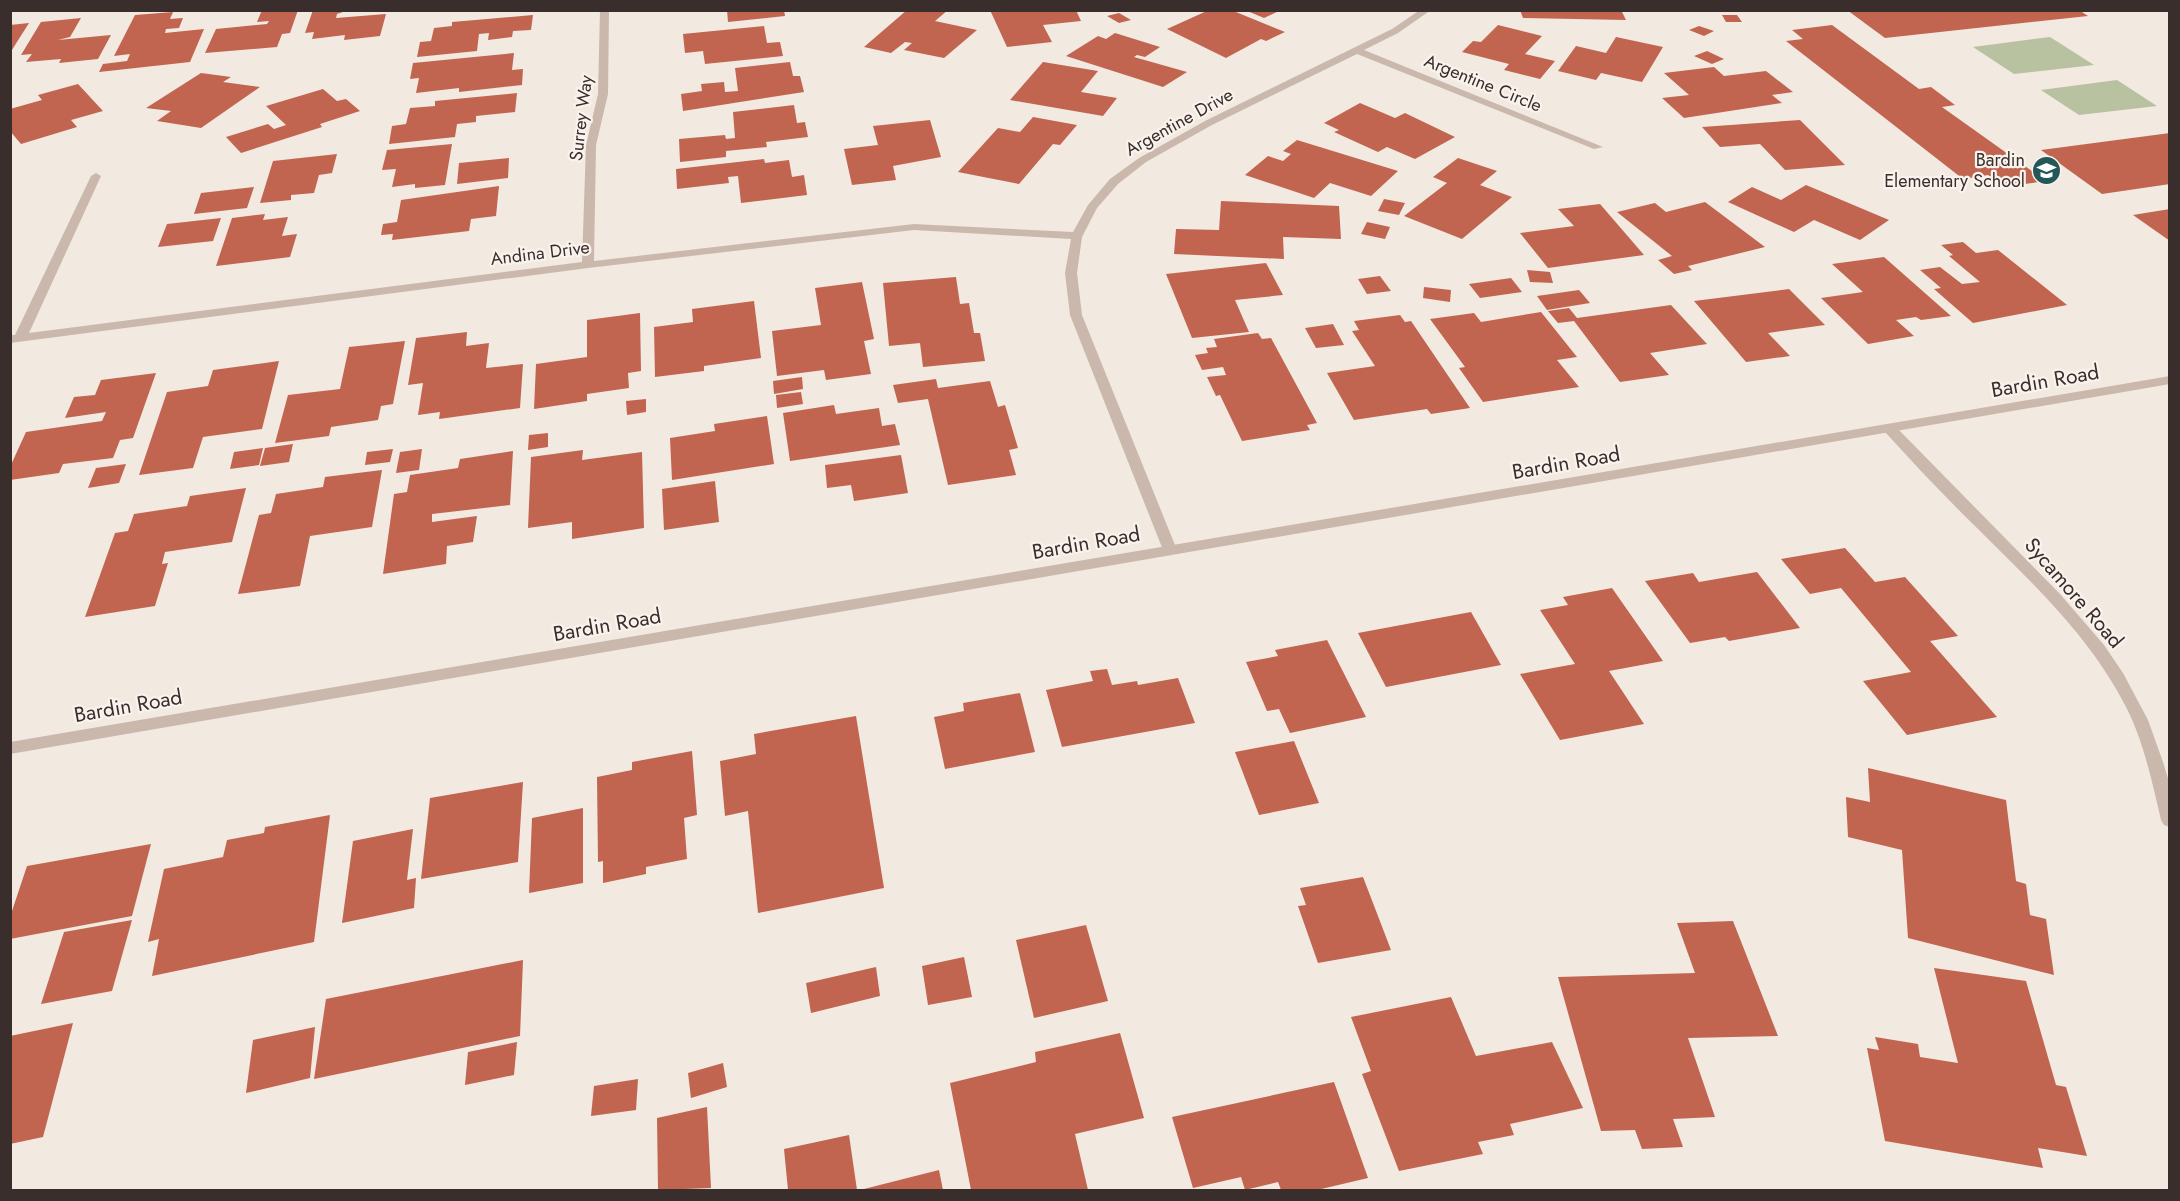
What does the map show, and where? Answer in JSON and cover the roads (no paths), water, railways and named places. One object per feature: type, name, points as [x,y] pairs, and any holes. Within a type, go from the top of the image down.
[{"type":"street","name":"Surrey Way","points":[[588,265],[591,145],[603,94],[604,10]]},
{"type":"street","name":"Argentine Drive","points":[[1170,550],[1076,315],[1070,291],[1070,270],[1076,236],[1089,212],[1108,188],[1146,158],[1171,142],[1395,31],[1427,10]]},
{"type":"street","name":"Argentine Circle","points":[[1356,50],[1598,147]]},
{"type":"street","points":[[15,339],[96,176]]},
{"type":"street","name":"Andina Drive","points":[[15,339],[588,265],[914,227],[1076,236]]},
{"type":"street","name":"Bardin Road","points":[[10,748],[2169,380]]},
{"type":"street","name":"Sycamore Road","points":[[1890,429],[1959,502],[2029,569],[2090,638],[2134,706],[2151,748],[2169,820]]},
{"type":"place","name":"Bardin Elementary School","points":[[2046,170]]}]
